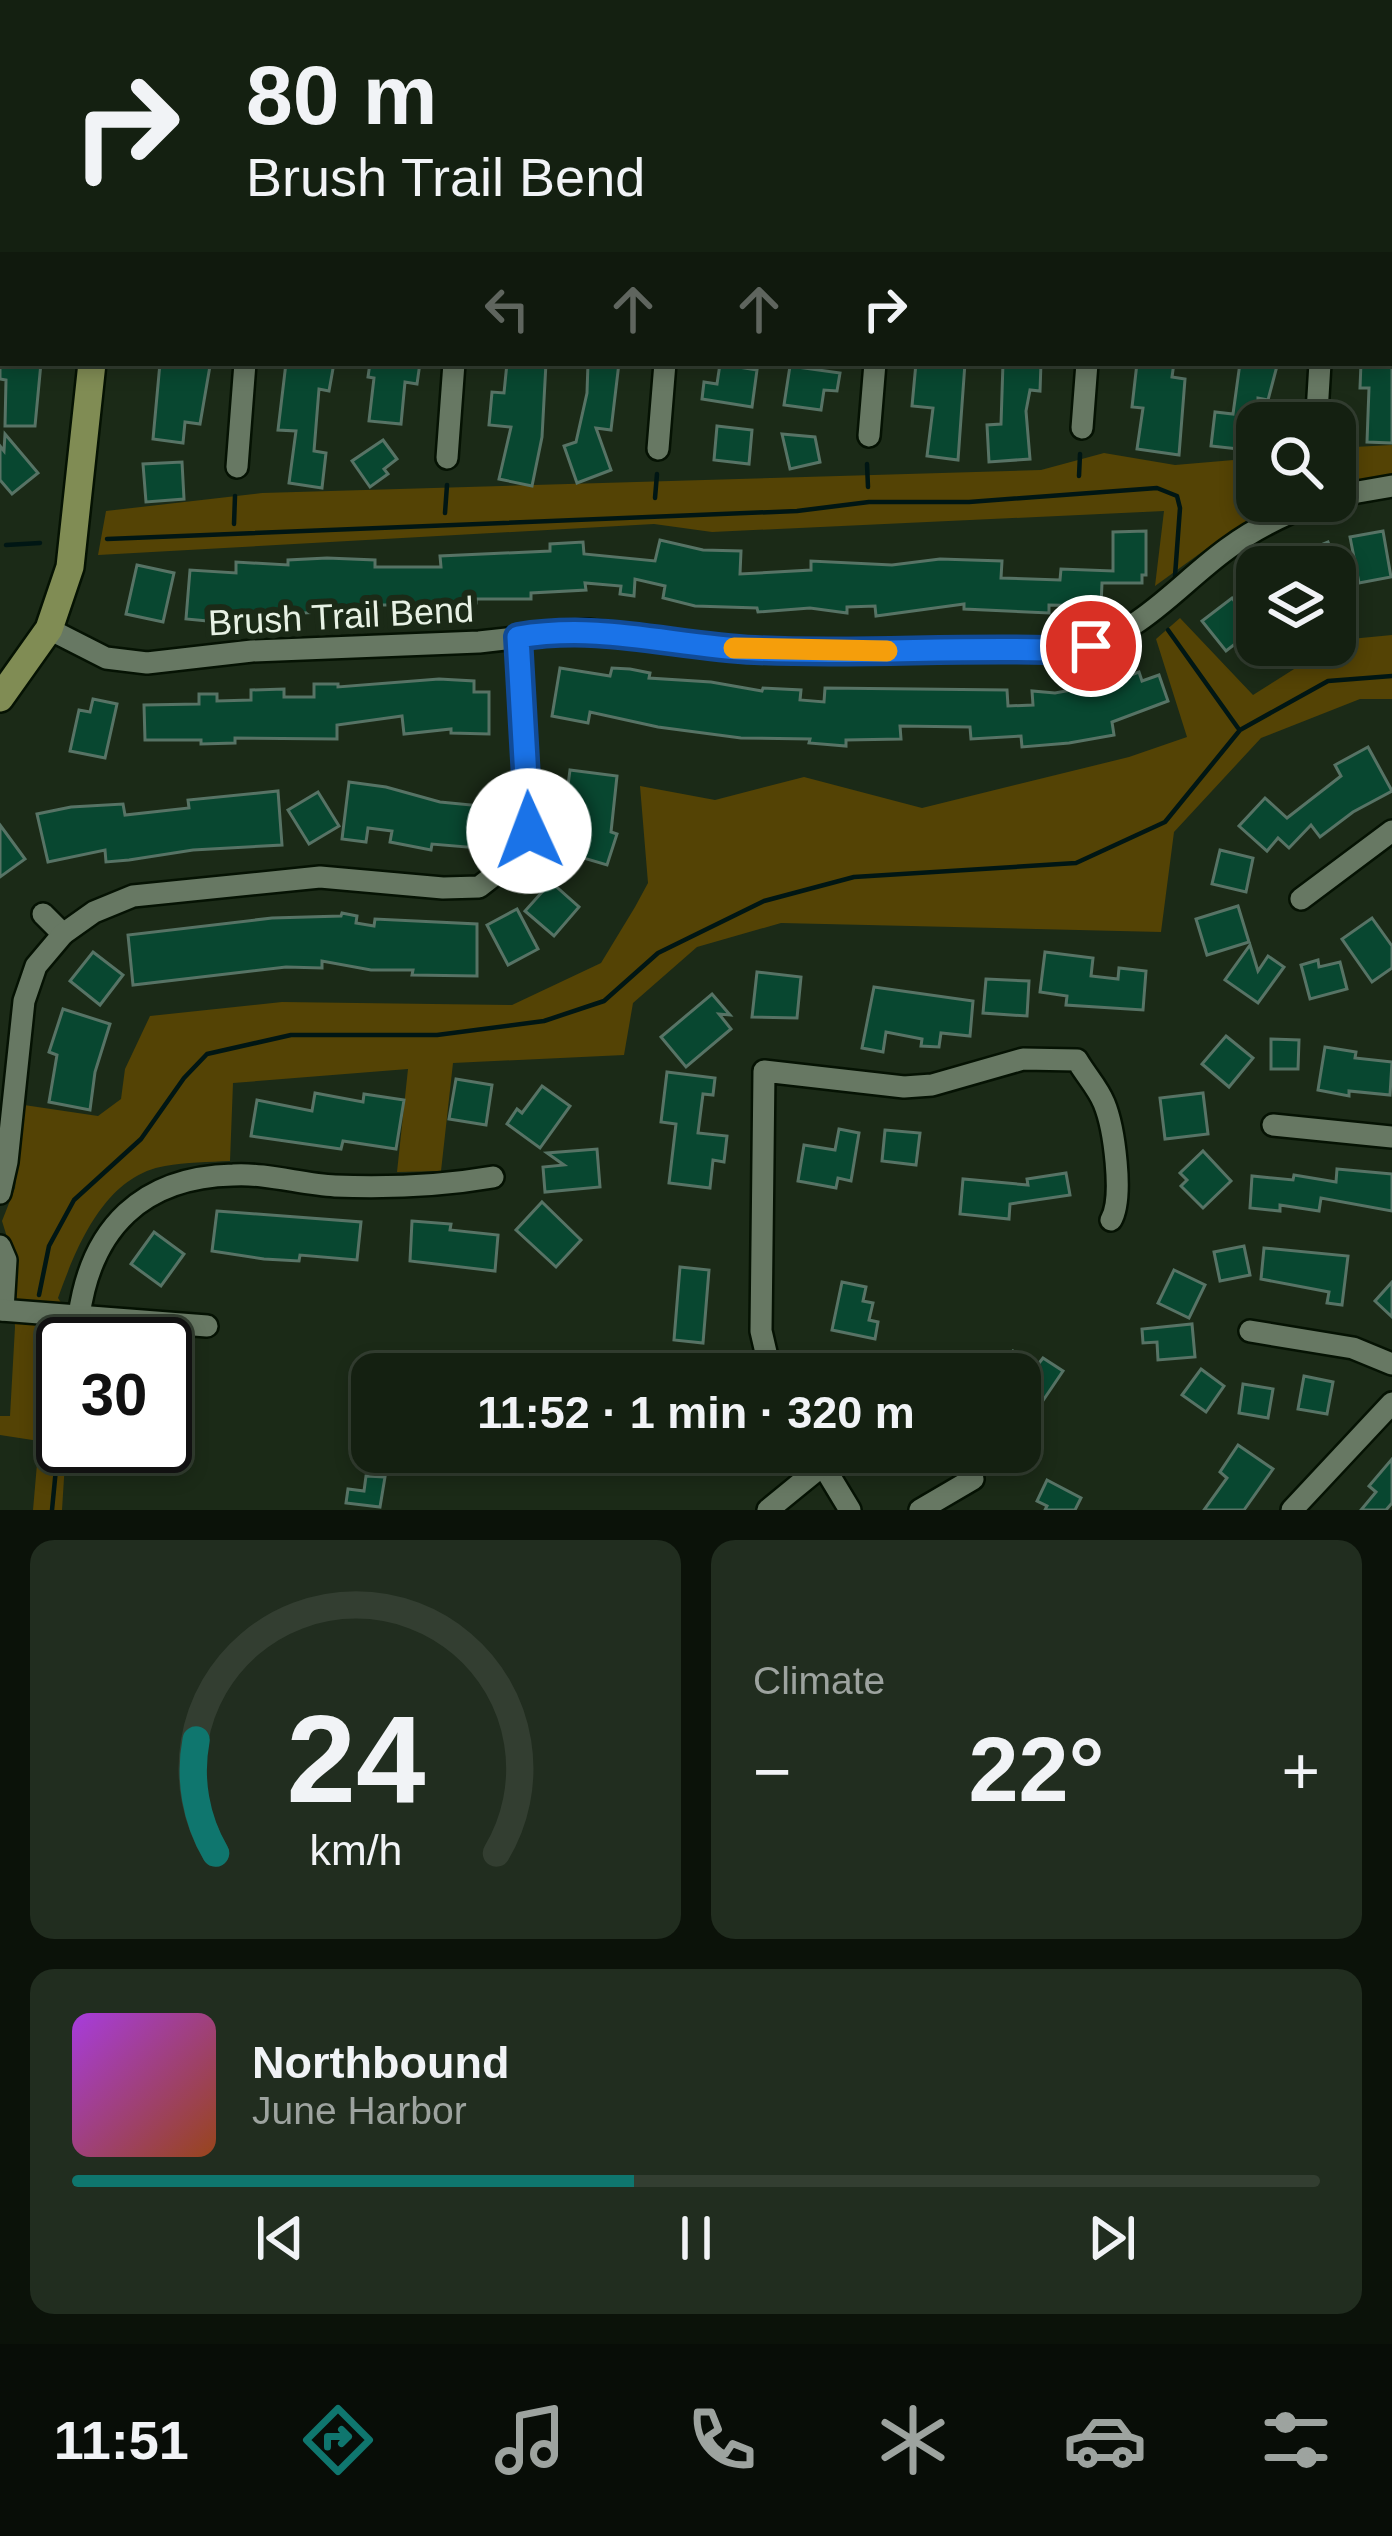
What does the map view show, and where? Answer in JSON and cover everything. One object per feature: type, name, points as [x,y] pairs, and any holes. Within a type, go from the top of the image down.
[{"type":"main road","points":[[0,698],[49,628],[62,597],[76,535],[92,366]]},
{"type":"street","points":[[237,467],[245,366]]},
{"type":"street","points":[[448,458],[454,366]]},
{"type":"street","points":[[658,449],[665,366]]},
{"type":"street","points":[[869,436],[875,366]]},
{"type":"street","points":[[1082,428],[1087,366]]},
{"type":"street","points":[[1318,402],[1320,366]]},
{"type":"street","points":[[1356,492],[1392,486]]},
{"type":"street","name":"Brush Trail Bend","points":[[49,628],[106,658],[147,663],[252,651],[478,642],[587,630],[789,651],[1048,650],[1091,646],[1131,629],[1191,576],[1273,522]]},
{"type":"street","points":[[0,1193],[24,1001],[36,966],[63,934],[94,913],[133,896],[320,878],[479,887],[514,860],[529,831],[518,637]]},
{"type":"street","points":[[1300,899],[1392,831]]},
{"type":"street","points":[[43,914],[63,934]]},
{"type":"street","points":[[766,1353],[761,1331],[764,1071],[904,1088],[932,1085],[1023,1059],[1077,1060],[1104,1104],[1118,1184],[1119,1208],[1111,1220]]},
{"type":"street","points":[[1273,1125],[1392,1137]]},
{"type":"street","points":[[79,1316],[91,1258],[118,1221],[158,1190],[197,1178],[237,1174],[340,1186],[452,1184],[493,1177]]},
{"type":"street","points":[[0,1246],[5,1260],[2,1310],[207,1326]]},
{"type":"street","points":[[1250,1330],[1353,1348],[1392,1364]]},
{"type":"street","points":[[1292,1510],[1392,1402]]},
{"type":"street","points":[[768,1510],[804,1473]]},
{"type":"street","points":[[828,1473],[850,1510]]},
{"type":"street","points":[[920,1510],[973,1479]]},
{"type":"shaded area","points":[[1392,445],[1392,482],[1356,486],[1356,447]]},
{"type":"shaded area","points":[[1104,453],[1175,465],[1236,460],[1236,522],[1252,522],[1155,586],[1164,511],[712,532],[654,524],[98,555],[106,511],[262,493],[1041,470]]},
{"type":"shaded area","points":[[1180,618],[1253,695],[1299,666],[1356,666],[1356,638],[1392,635],[1392,699],[1360,699],[1261,738],[1174,832],[1161,932],[781,923],[697,947],[633,1003],[624,1055],[453,1063],[441,1171],[397,1172],[408,1069],[233,1083],[230,1161],[144,1172],[125,1184],[95,1217],[58,1298],[70,1317],[36,1317],[36,1441],[0,1435],[0,1416],[10,1416],[15,1327],[10,1247],[2,1221],[15,1188],[24,1105],[98,1116],[121,1099],[125,1069],[150,1016],[282,1002],[512,1005],[601,963],[635,907],[648,883],[640,786],[715,800],[804,777],[922,808],[1129,757],[1187,737],[1156,639]]},
{"type":"shaded area","points":[[36,1473],[64,1473],[62,1510],[33,1510]]},
{"type":"building","points":[[0,366],[41,366],[35,426],[5,426],[6,380],[0,379]]},
{"type":"building","points":[[160,366],[210,366],[200,424],[185,422],[183,443],[153,439]]},
{"type":"building","points":[[286,366],[333,366],[329,391],[319,389],[314,451],[326,453],[322,488],[289,483],[296,431],[278,430]]},
{"type":"building","points":[[370,366],[420,366],[417,384],[405,382],[401,424],[369,421],[374,378],[368,377]]},
{"type":"building","points":[[507,366],[546,366],[542,437],[532,486],[499,479],[511,427],[489,425],[492,392],[504,393]]},
{"type":"building","points":[[588,366],[619,366],[611,430],[596,428],[611,470],[577,483],[564,446],[576,442]]},
{"type":"building","points":[[720,366],[757,370],[752,407],[702,399],[704,382],[717,384]]},
{"type":"building","points":[[790,366],[840,373],[837,391],[824,390],[821,410],[784,405]]},
{"type":"building","points":[[916,366],[965,366],[958,460],[927,456],[933,408],[912,406]]},
{"type":"building","points":[[1003,366],[1041,366],[1040,391],[1030,390],[1026,411],[1030,459],[989,462],[987,425],[1001,424]]},
{"type":"building","points":[[1137,366],[1174,366],[1172,377],[1185,379],[1179,455],[1137,449],[1143,408],[1132,407]]},
{"type":"building","points":[[1240,366],[1277,366],[1268,400],[1236,402],[1236,449],[1211,446],[1215,412],[1233,414]]},
{"type":"building","points":[[1361,366],[1392,366],[1392,443],[1367,442],[1369,388],[1360,388]]},
{"type":"building","points":[[717,426],[752,430],[749,464],[714,460]]},
{"type":"building","points":[[5,434],[38,473],[12,494],[0,480],[0,446],[4,451]]},
{"type":"building","points":[[782,434],[815,437],[820,462],[790,469]]},
{"type":"building","points":[[383,440],[397,459],[384,469],[388,474],[370,487],[352,461]]},
{"type":"building","points":[[182,462],[184,499],[146,502],[143,464]]},
{"type":"building","points":[[1146,531],[1142,583],[1102,583],[1101,606],[1049,605],[1049,613],[964,609],[964,604],[876,616],[875,606],[847,607],[847,613],[810,608],[758,612],[757,608],[695,606],[663,598],[665,586],[635,579],[634,596],[620,594],[621,586],[585,583],[586,590],[531,593],[531,599],[376,605],[275,615],[220,612],[219,622],[186,619],[190,570],[236,573],[236,562],[288,565],[288,560],[327,558],[375,560],[375,567],[441,567],[440,556],[550,551],[550,544],[583,542],[584,554],[655,561],[660,540],[703,550],[741,551],[740,574],[811,570],[811,561],[892,565],[940,559],[1002,561],[1001,578],[1060,580],[1061,569],[1113,571],[1113,532]]},
{"type":"building","points":[[1383,531],[1391,577],[1359,583],[1356,546],[1350,537]]},
{"type":"building","points":[[137,565],[174,573],[163,622],[126,614]]},
{"type":"building","points":[[1232,598],[1236,643],[1226,651],[1202,621]]},
{"type":"building","points":[[560,668],[610,676],[612,668],[630,669],[650,673],[649,678],[762,691],[801,690],[800,700],[824,702],[825,688],[1007,690],[1008,706],[1033,705],[1032,691],[1055,693],[1139,672],[1142,681],[1159,675],[1168,701],[1112,722],[1114,735],[1069,743],[1022,747],[1021,736],[971,739],[970,727],[900,726],[901,739],[846,740],[846,746],[658,727],[590,712],[588,723],[552,716]]},
{"type":"building","points":[[474,681],[474,692],[489,692],[489,734],[451,733],[451,729],[404,734],[402,716],[337,725],[337,739],[235,738],[235,743],[201,744],[201,740],[145,740],[144,705],[199,704],[199,694],[217,694],[217,701],[251,700],[251,690],[284,689],[284,697],[314,697],[314,684],[338,687]]},
{"type":"building","points":[[93,699],[117,704],[105,758],[70,751],[79,710],[90,712]]},
{"type":"building","points":[[1368,747],[1392,791],[1320,837],[1311,825],[1289,848],[1278,838],[1267,851],[1239,826],[1265,798],[1287,818],[1341,776],[1335,765]]},
{"type":"building","points":[[570,770],[617,776],[611,832],[617,834],[607,865],[577,856],[574,863],[556,858],[571,809],[565,808]]},
{"type":"building","points":[[349,782],[482,806],[478,848],[432,844],[431,850],[390,842],[392,831],[368,828],[366,842],[342,839]]},
{"type":"building","points":[[278,791],[282,845],[193,850],[129,860],[106,862],[105,850],[48,862],[37,814],[123,804],[125,815],[189,808],[188,800]]},
{"type":"building","points":[[318,792],[339,826],[309,844],[288,810]]},
{"type":"building","points":[[0,825],[25,859],[0,877]]},
{"type":"building","points":[[1220,850],[1253,858],[1246,892],[1212,884]]},
{"type":"building","points":[[551,882],[579,907],[554,936],[525,911]]},
{"type":"building","points":[[1238,906],[1249,942],[1207,955],[1196,919]]},
{"type":"building","points":[[517,909],[538,949],[508,965],[487,925]]},
{"type":"building","points":[[342,913],[357,916],[356,923],[374,926],[375,919],[477,924],[477,976],[412,975],[413,970],[371,970],[322,961],[322,968],[286,967],[133,985],[128,935]]},
{"type":"building","points":[[1372,918],[1392,946],[1392,968],[1372,982],[1342,939]]},
{"type":"building","points":[[1250,945],[1258,971],[1268,956],[1284,967],[1258,1003],[1225,980]]},
{"type":"building","points":[[93,952],[123,975],[100,1005],[70,981]]},
{"type":"building","points":[[1045,952],[1093,958],[1091,976],[1118,979],[1119,968],[1146,971],[1143,1010],[1066,1005],[1067,996],[1040,992]]},
{"type":"building","points":[[1318,960],[1319,967],[1340,962],[1347,989],[1310,999],[1301,965]]},
{"type":"building","points":[[757,972],[801,977],[797,1018],[752,1017]]},
{"type":"building","points":[[986,979],[1029,981],[1027,1016],[983,1013]]},
{"type":"building","points":[[874,987],[973,1001],[970,1036],[941,1033],[939,1047],[921,1046],[922,1039],[886,1032],[883,1052],[862,1048]]},
{"type":"building","points":[[712,994],[730,1015],[719,1014],[731,1029],[686,1067],[661,1037]]},
{"type":"building","points":[[63,1009],[110,1024],[95,1072],[90,1110],[49,1102],[57,1055],[49,1052]]},
{"type":"building","points":[[1226,1036],[1253,1058],[1229,1087],[1202,1064]]},
{"type":"building","points":[[1271,1039],[1299,1040],[1298,1069],[1271,1069]]},
{"type":"building","points":[[1325,1047],[1356,1052],[1355,1058],[1392,1062],[1390,1095],[1349,1091],[1349,1096],[1318,1090]]},
{"type":"building","points":[[667,1072],[715,1078],[713,1095],[703,1094],[698,1133],[727,1136],[724,1162],[713,1160],[710,1188],[669,1183],[676,1124],[661,1122]]},
{"type":"building","points":[[456,1079],[492,1085],[486,1125],[449,1119]]},
{"type":"building","points":[[542,1086],[570,1106],[540,1148],[507,1124]]},
{"type":"building","points":[[315,1093],[363,1102],[364,1094],[404,1100],[396,1149],[343,1141],[341,1149],[251,1136],[257,1100],[312,1111]]},
{"type":"building","points":[[1203,1093],[1208,1134],[1165,1139],[1160,1098]]},
{"type":"building","points":[[839,1129],[859,1133],[851,1181],[838,1178],[836,1188],[798,1181],[804,1145],[835,1150]]},
{"type":"building","points":[[885,1130],[920,1133],[916,1165],[882,1161]]},
{"type":"building","points":[[597,1149],[600,1187],[545,1192],[543,1167],[564,1165],[547,1153]]},
{"type":"building","points":[[1203,1151],[1231,1181],[1203,1208],[1181,1186],[1187,1180],[1180,1173]]},
{"type":"building","points":[[1337,1169],[1392,1174],[1392,1211],[1321,1198],[1319,1211],[1280,1205],[1280,1211],[1250,1208],[1252,1176],[1293,1180],[1294,1175],[1336,1182]]},
{"type":"building","points":[[1066,1173],[1070,1195],[1010,1204],[1009,1219],[960,1214],[963,1179],[1028,1185],[1027,1179]]},
{"type":"building","points":[[542,1202],[581,1240],[556,1267],[516,1230]]},
{"type":"building","points":[[217,1211],[361,1222],[357,1260],[300,1255],[299,1261],[264,1259],[212,1251]]},
{"type":"building","points":[[412,1221],[498,1235],[495,1271],[410,1261]]},
{"type":"building","points":[[154,1232],[184,1254],[161,1286],[131,1264]]},
{"type":"building","points":[[1244,1246],[1250,1275],[1220,1281],[1214,1252]]},
{"type":"building","points":[[1264,1248],[1348,1256],[1342,1305],[1327,1303],[1329,1292],[1261,1279]]},
{"type":"building","points":[[680,1267],[709,1270],[703,1343],[674,1340]]},
{"type":"building","points":[[1174,1270],[1205,1285],[1189,1318],[1158,1303]]},
{"type":"building","points":[[842,1282],[866,1287],[863,1301],[873,1303],[869,1320],[878,1322],[875,1339],[832,1330]]},
{"type":"building","points":[[1392,1282],[1392,1317],[1375,1301]]},
{"type":"building","points":[[1192,1324],[1195,1357],[1158,1360],[1157,1342],[1143,1343],[1142,1329]]},
{"type":"building","points":[[1041,1361],[1063,1371],[1041,1404]]},
{"type":"building","points":[[1201,1369],[1224,1386],[1206,1412],[1182,1395]]},
{"type":"building","points":[[1304,1376],[1333,1382],[1327,1414],[1298,1409]]},
{"type":"building","points":[[1243,1384],[1273,1389],[1268,1418],[1239,1413]]},
{"type":"building","points":[[1238,1445],[1273,1469],[1244,1510],[1204,1510],[1227,1478],[1220,1472]]},
{"type":"building","points":[[1392,1459],[1392,1503],[1386,1510],[1361,1510],[1376,1492],[1369,1486]]},
{"type":"building","points":[[366,1476],[385,1477],[380,1507],[346,1503],[348,1489],[364,1491]]},
{"type":"building","points":[[1047,1480],[1081,1498],[1075,1510],[1045,1510],[1047,1506],[1037,1501]]},
{"type":"waterway","points":[[1079,476],[1080,454]]},
{"type":"waterway","points":[[867,464],[868,487]]},
{"type":"waterway","points":[[655,498],[657,474]]},
{"type":"waterway","points":[[445,513],[447,485]]},
{"type":"waterway","points":[[107,539],[797,511],[869,502],[969,502],[1157,488],[1177,496],[1180,508],[1175,576]]},
{"type":"waterway","points":[[234,524],[235,496]]},
{"type":"waterway","points":[[6,545],[40,543]]},
{"type":"waterway","points":[[1168,630],[1238,728]]},
{"type":"waterway","points":[[39,1295],[49,1246],[74,1200],[141,1139],[207,1054],[291,1035],[437,1035],[544,1021],[604,1001],[658,953],[764,901],[854,877],[1076,863],[1165,822],[1240,730],[1328,681],[1392,676]]},
{"type":"waterway","points":[[52,1510],[56,1473]]},
{"type":"slow traffic","points":[[734,648],[887,651]]},
{"type":"route","points":[[529,831],[518,637],[587,630],[789,651],[1091,646]]}]
